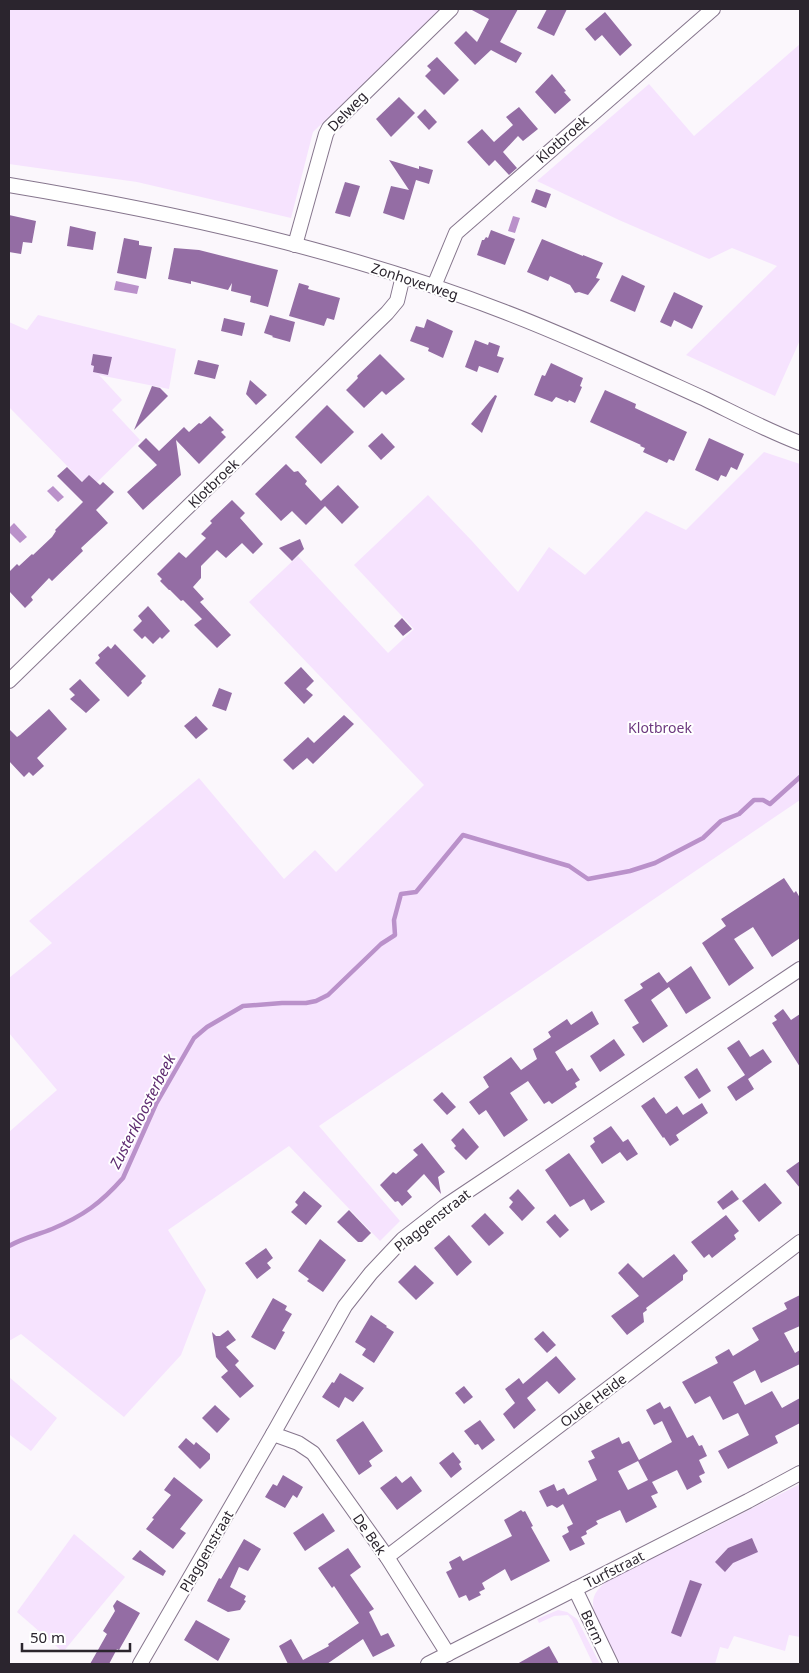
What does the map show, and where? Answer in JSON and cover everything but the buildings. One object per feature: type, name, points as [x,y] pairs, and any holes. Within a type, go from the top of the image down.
[{"type":"street","name":"Delweg","points":[[295,244],[329,128],[451,9]]},
{"type":"street","name":"Klotbroek","points":[[434,286],[450,245],[456,233],[463,226],[713,9]]},
{"type":"street","name":"Zonhoverweg","points":[[9,185],[140,209],[295,244],[434,286],[506,312],[628,364],[800,443]]},
{"type":"street","name":"Klotbroek","points":[[9,681],[387,313],[397,301],[403,276]]},
{"type":"street","name":"Plaggenstraat","points":[[140,1664],[345,1306],[371,1273],[403,1240],[444,1207],[800,969]]},
{"type":"street","name":"Oude Heide","points":[[387,1557],[800,1242]]},
{"type":"street","name":"De Bek","points":[[273,1434],[298,1443],[313,1453],[387,1557],[448,1654]]},
{"type":"street","name":"Turfstraat","points":[[428,1664],[800,1473]]},
{"type":"street","name":"Berm","points":[[575,1589],[611,1664]]},
{"type":"green space","points":[[9,9],[441,9],[313,132],[291,218],[137,182],[9,164]]},
{"type":"green space","points":[[800,44],[800,340],[775,396],[686,355],[777,266],[732,248],[709,259],[619,220],[537,181],[649,84],[694,136]]},
{"type":"green space","points":[[38,315],[176,349],[169,389],[99,375],[122,400],[112,410],[140,440],[90,489],[9,407],[9,322],[27,330]]},
{"type":"green space","name":"Klotbroek","points":[[764,452],[800,464],[800,800],[319,1126],[400,1221],[380,1241],[289,1146],[168,1230],[206,1290],[181,1355],[124,1417],[21,1334],[9,1341],[9,1132],[57,1090],[9,1033],[9,978],[52,943],[29,921],[199,778],[284,879],[315,850],[336,872],[424,785],[249,602],[298,556],[388,653],[414,629],[354,565],[428,495],[518,592],[549,547],[585,575],[646,511],[686,530]]},
{"type":"green space","points":[[9,1377],[57,1418],[31,1451],[10,1435],[9,1437]]},
{"type":"green space","points":[[800,1484],[800,1637],[789,1635],[785,1651],[734,1636],[728,1649],[720,1647],[715,1664],[621,1664],[596,1618],[593,1603],[597,1590],[607,1581]]},
{"type":"green space","points":[[74,1534],[125,1577],[63,1652],[17,1612]]},
{"type":"green space","points":[[558,1610],[567,1612],[577,1619],[600,1664],[593,1664],[568,1615],[554,1616],[539,1623],[537,1619]]},
{"type":"shaded area","points":[[513,216],[520,218],[515,233],[508,231]]},
{"type":"shaded area","points":[[116,281],[139,286],[137,294],[114,290]]},
{"type":"shaded area","points":[[53,486],[64,497],[58,502],[47,491]]},
{"type":"shaded area","points":[[14,523],[27,537],[20,543],[9,532],[9,528]]},
{"type":"waterway","name":"Zusterkloosterbeek","points":[[9,1246],[52,1229],[82,1214],[107,1195],[123,1178],[156,1104],[194,1038],[207,1027],[243,1006],[306,1003],[316,1001],[328,995],[381,944],[395,935],[394,920],[401,894],[416,892],[463,835],[569,866],[588,879],[630,871],[655,863],[703,838],[721,821],[739,814],[754,800],[763,800],[770,804],[800,777]]}]
